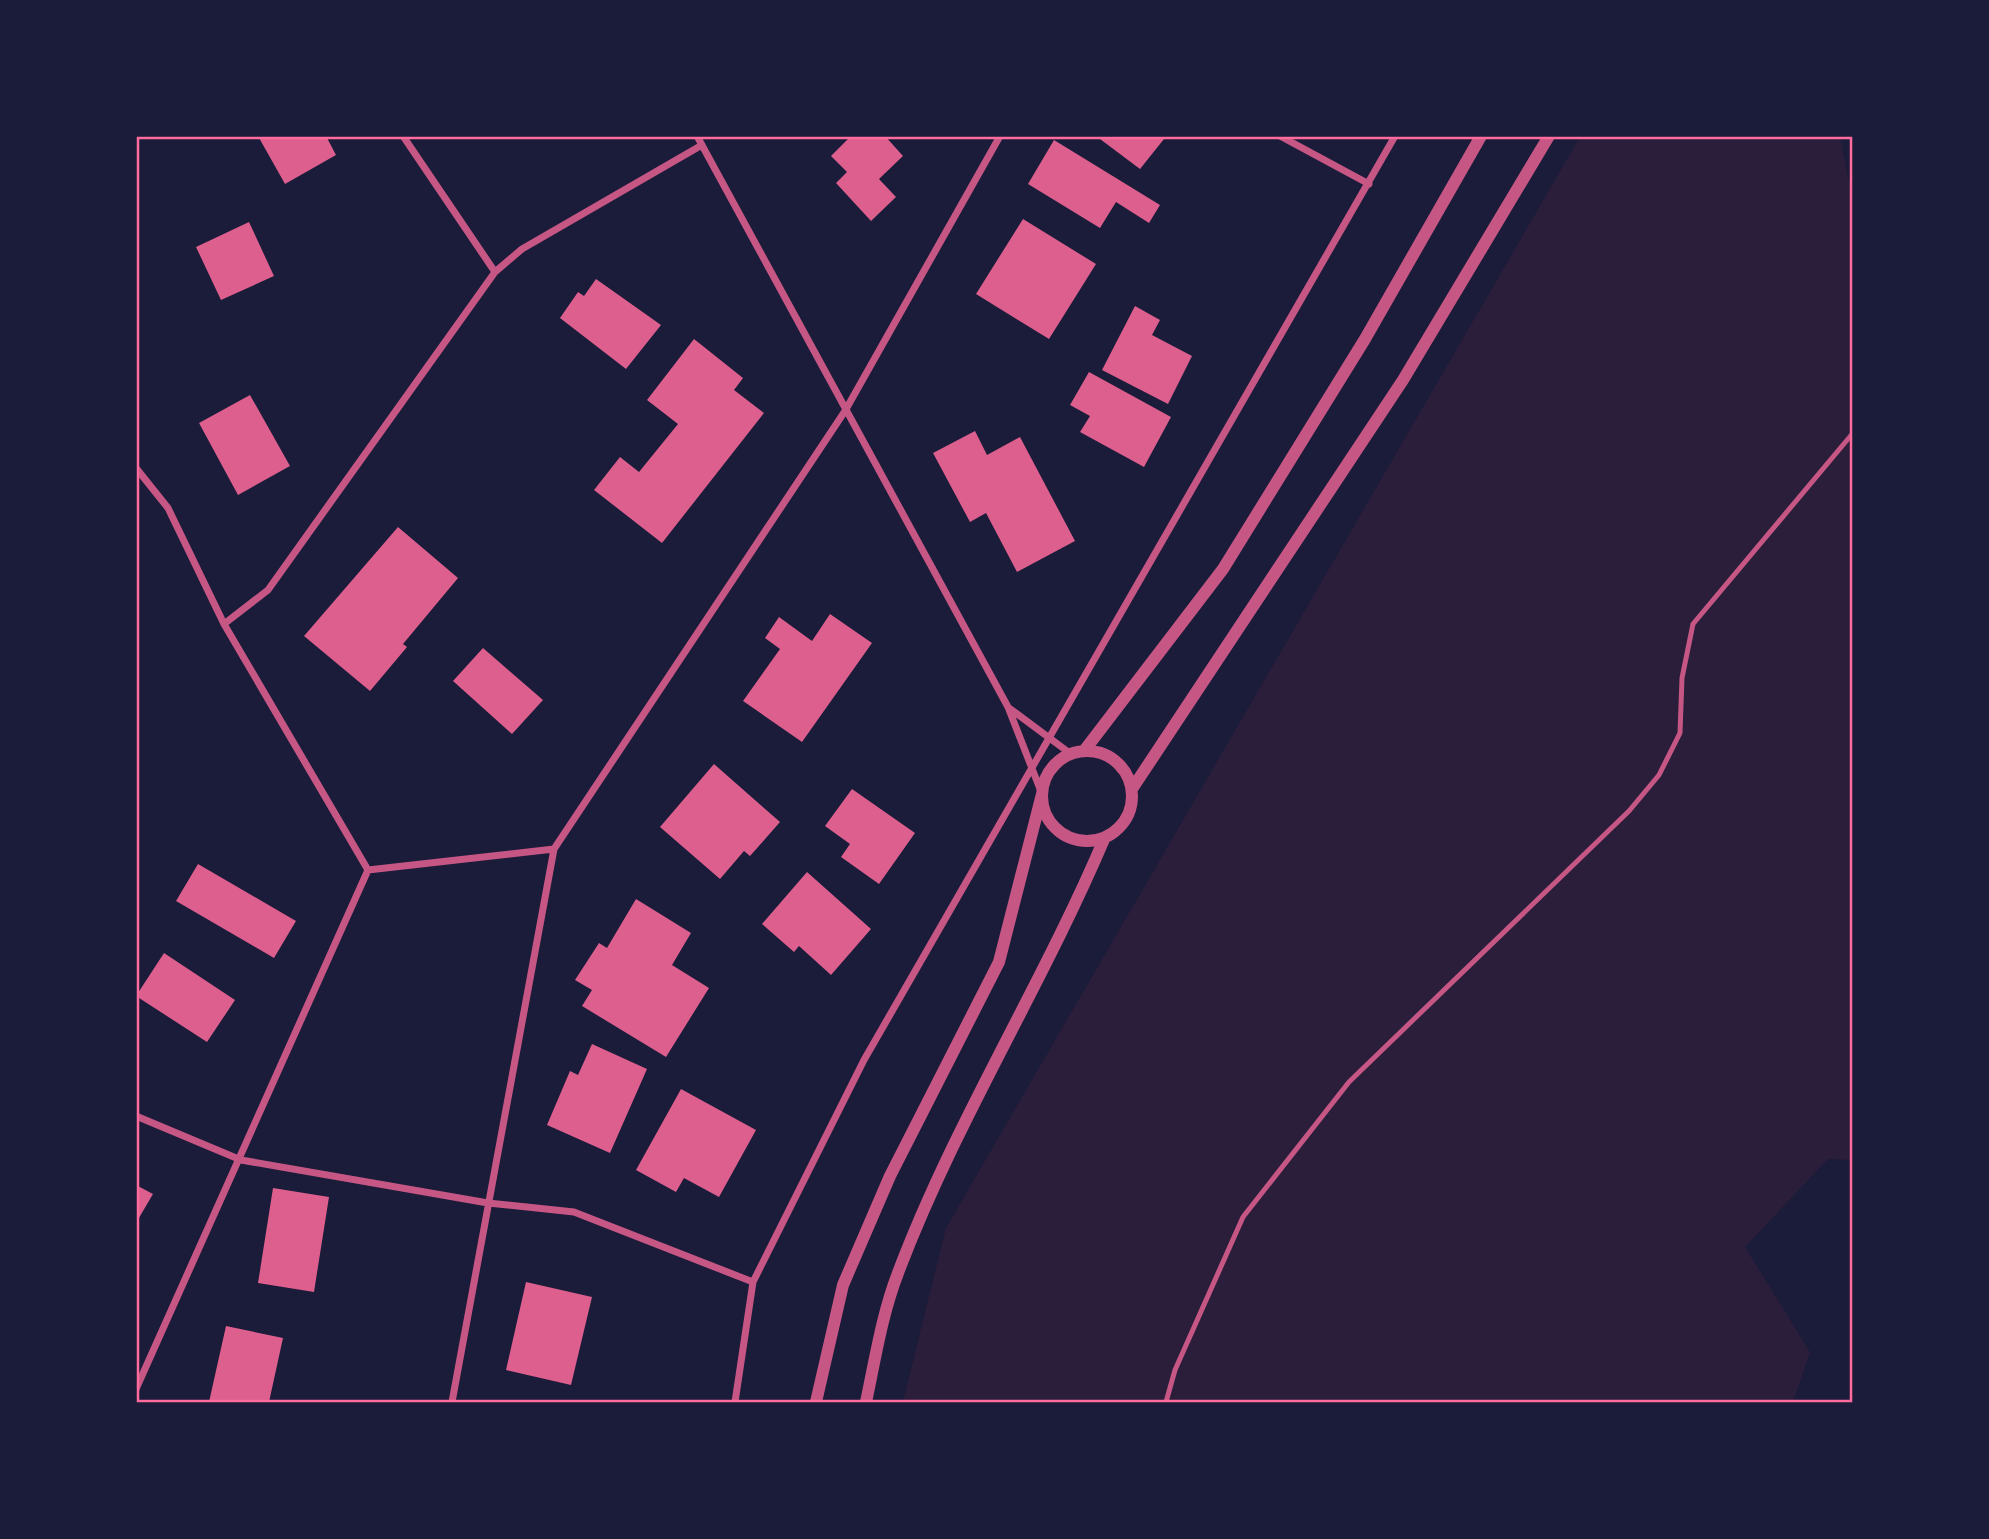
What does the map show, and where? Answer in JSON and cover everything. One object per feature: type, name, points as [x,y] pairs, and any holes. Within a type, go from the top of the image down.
[{"type":"street","points":[[403,136],[495,272]]},
{"type":"street","points":[[697,136],[1008,707],[1042,794],[1050,823],[1061,833],[1090,841],[1118,830],[1132,804],[1132,789],[1128,776],[1110,757],[1078,752],[1008,707]]},
{"type":"street","points":[[452,1402],[554,849],[845,411],[1000,136]]},
{"type":"street","points":[[1280,136],[1370,184]]},
{"type":"street","points":[[735,1402],[753,1282],[864,1060],[1030,768],[1370,184],[1395,136]]},
{"type":"street","points":[[816,1402],[843,1284],[890,1176],[999,962],[1050,769],[1078,752],[1223,569],[1365,339],[1481,136]]},
{"type":"street","points":[[1132,789],[1403,380],[1549,136]]},
{"type":"street","points":[[224,624],[268,590],[495,272],[522,249],[702,145]]},
{"type":"street","points":[[136,468],[169,508],[224,624],[368,870]]},
{"type":"street","points":[[866,1402],[897,1276],[945,1161],[1069,922],[1105,837]]},
{"type":"street","points":[[368,870],[554,849]]},
{"type":"street","points":[[136,1389],[241,1160],[368,870]]},
{"type":"street","points":[[136,1116],[241,1160],[488,1203],[574,1212],[753,1282]]},
{"type":"lane","points":[[1166,1402],[1175,1370],[1243,1217],[1349,1082],[1629,811],[1659,775],[1680,733],[1682,678],[1693,624],[1837,447],[1853,433]]},
{"type":"shaded area","points":[[1580,137],[1840,137],[1853,201],[1852,1160],[1828,1159],[1745,1247],[1810,1352],[1793,1402],[903,1402],[946,1228]]},
{"type":"building","points":[[258,136],[326,136],[336,155],[285,184]]},
{"type":"building","points":[[851,136],[885,136],[903,156],[879,179],[896,197],[871,221],[836,183],[847,172],[831,156]]},
{"type":"building","points":[[1096,136],[1161,136],[1164,139],[1140,169]]},
{"type":"building","points":[[1054,140],[1160,205],[1149,223],[1116,202],[1100,228],[1028,184]]},
{"type":"building","points":[[1023,219],[1096,264],[1049,339],[976,294]]},
{"type":"building","points":[[249,222],[274,276],[221,300],[196,247]]},
{"type":"building","points":[[596,279],[661,325],[626,369],[560,318],[578,292],[584,296]]},
{"type":"building","points":[[1135,306],[1160,320],[1152,335],[1192,356],[1168,404],[1102,370]]},
{"type":"building","points":[[694,339],[743,378],[734,390],[764,413],[662,543],[594,490],[620,457],[639,472],[678,424],[647,400]]},
{"type":"building","points":[[1089,372],[1171,417],[1144,467],[1080,432],[1090,416],[1070,405]]},
{"type":"building","points":[[250,395],[290,466],[238,495],[199,423]]},
{"type":"building","points":[[975,431],[987,455],[1020,437],[1075,541],[1017,572],[986,513],[970,522],[933,453]]},
{"type":"building","points":[[398,527],[458,578],[403,644],[407,647],[370,691],[304,636]]},
{"type":"building","points":[[830,614],[872,643],[802,742],[743,701],[780,649],[765,638],[779,617],[812,641]]},
{"type":"building","points":[[483,648],[543,700],[512,734],[453,681]]},
{"type":"building","points":[[714,764],[780,822],[750,856],[744,851],[720,879],[660,827]]},
{"type":"building","points":[[852,789],[915,833],[879,884],[841,857],[850,844],[825,826]]},
{"type":"building","points":[[198,864],[296,921],[274,958],[176,901]]},
{"type":"building","points":[[807,872],[871,929],[831,975],[799,946],[794,952],[762,924]]},
{"type":"building","points":[[636,899],[691,933],[672,965],[709,988],[666,1057],[582,1006],[592,990],[575,980],[599,943],[607,948]]},
{"type":"building","points":[[164,953],[235,1000],[207,1042],[136,996]]},
{"type":"building","points":[[592,1044],[647,1069],[610,1153],[547,1125],[570,1071],[578,1075]]},
{"type":"building","points":[[681,1089],[756,1130],[719,1197],[684,1178],[676,1192],[636,1170]]},
{"type":"building","points":[[136,1185],[153,1194],[136,1223]]},
{"type":"building","points":[[273,1188],[329,1197],[314,1292],[258,1283]]},
{"type":"building","points":[[526,1282],[592,1297],[571,1385],[506,1370]]},
{"type":"building","points":[[226,1326],[283,1338],[269,1402],[209,1402]]}]
